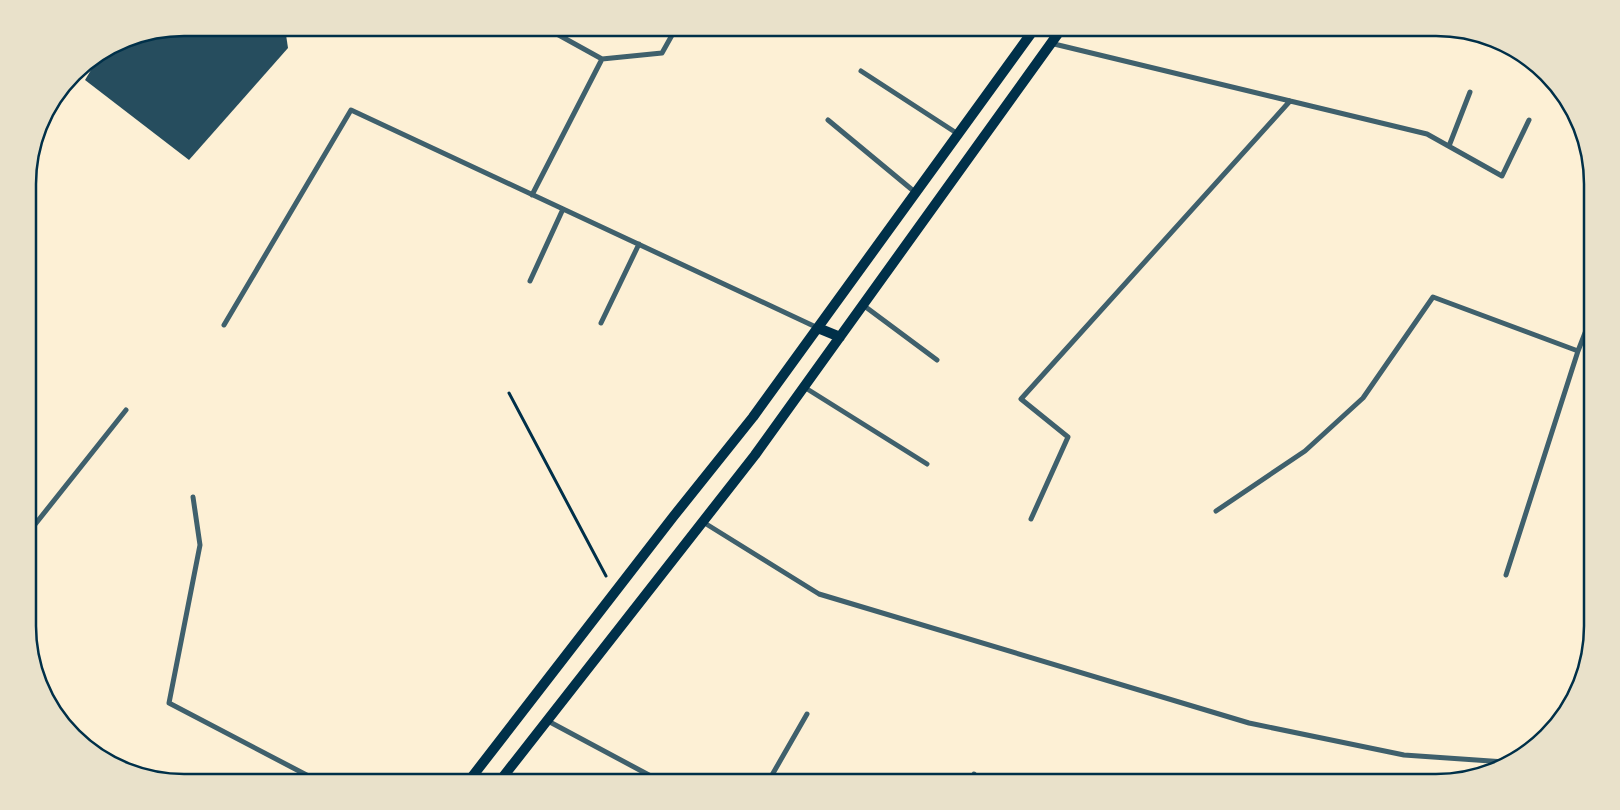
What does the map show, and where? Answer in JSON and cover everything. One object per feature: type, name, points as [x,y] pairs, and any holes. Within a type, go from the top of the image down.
[{"type":"main road","points":[[474,774],[753,418],[1029,36]]},
{"type":"main road","points":[[505,774],[755,455],[1055,36]]},
{"type":"main road","points":[[818,328],[840,337]]},
{"type":"street","points":[[562,37],[602,59],[662,53],[671,37]]},
{"type":"street","points":[[1050,43],[1427,134],[1502,176],[1529,120]]},
{"type":"street","points":[[532,195],[602,59]]},
{"type":"street","points":[[861,71],[959,134]]},
{"type":"street","points":[[1450,146],[1470,92]]},
{"type":"street","points":[[1031,519],[1068,438],[1021,399],[1290,101]]},
{"type":"street","points":[[224,325],[351,110],[818,328]]},
{"type":"street","points":[[828,120],[917,193]]},
{"type":"street","points":[[530,281],[563,209]]},
{"type":"street","points":[[601,323],[639,244]]},
{"type":"street","points":[[1216,511],[1305,451],[1363,398],[1433,298],[1578,351]]},
{"type":"street","points":[[863,305],[937,360]]},
{"type":"street","points":[[1506,575],[1584,336]]},
{"type":"street","points":[[804,387],[927,464]]},
{"type":"street","points":[[36,523],[126,410]]},
{"type":"street","points":[[193,497],[200,545],[169,703],[305,774]]},
{"type":"street","points":[[703,522],[819,594],[1249,723],[1404,755],[1495,761]]},
{"type":"street","points":[[773,774],[807,714]]},
{"type":"street","points":[[547,720],[646,774]]},
{"type":"path","points":[[509,393],[615,592]]},
{"type":"building","points":[[174,37],[286,37],[288,48],[189,160],[85,80],[92,69],[110,56],[127,47],[155,39]]}]
